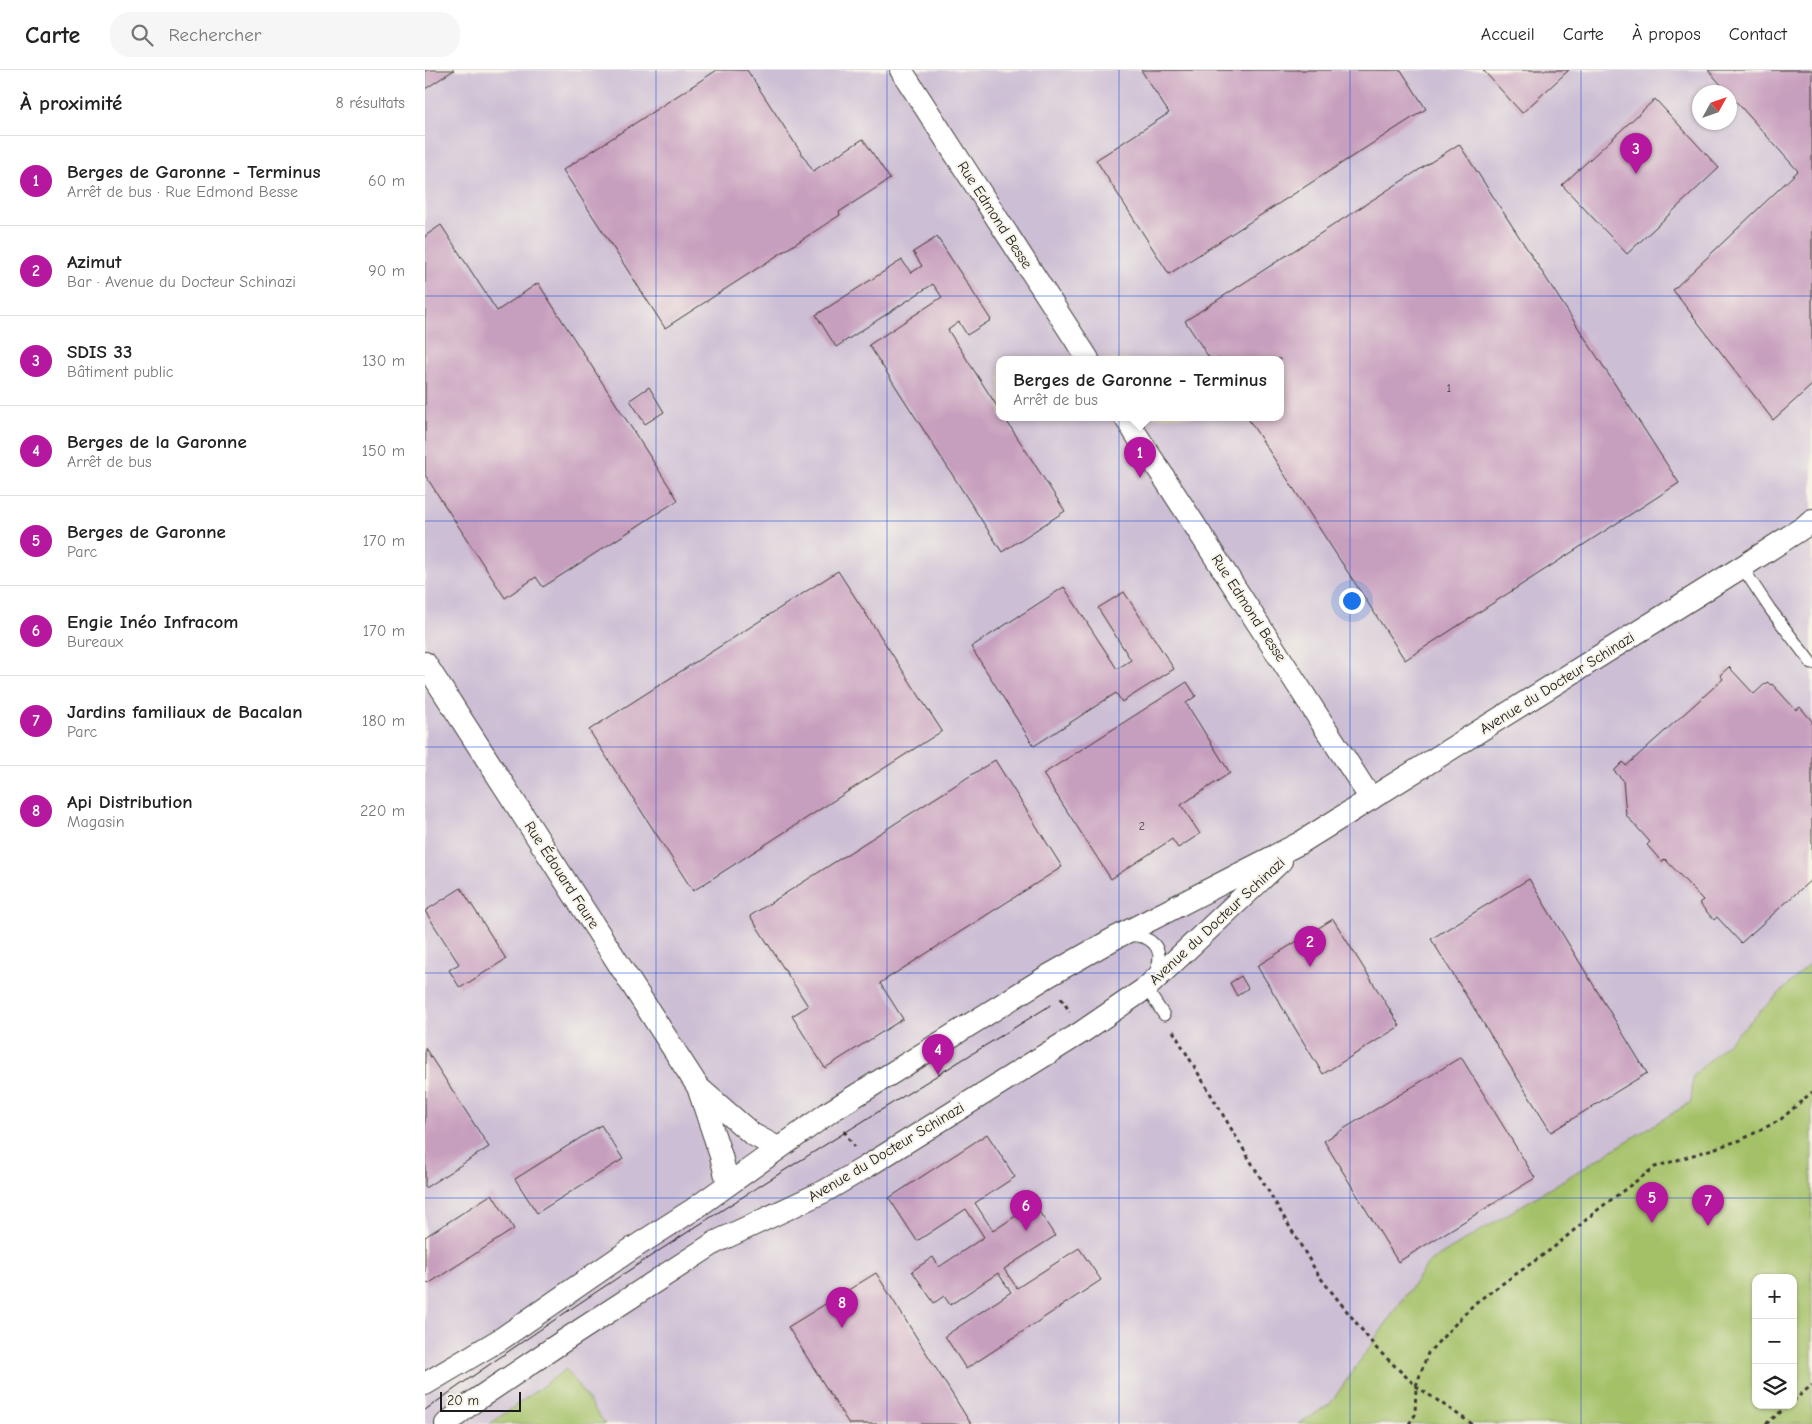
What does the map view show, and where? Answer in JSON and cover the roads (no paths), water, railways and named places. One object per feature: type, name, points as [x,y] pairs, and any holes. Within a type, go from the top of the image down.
[{"type":"street","name":"Rue Edmond Besse","points":[[901,70],[1086,356]]},
{"type":"street","name":"Rue Edmond Besse","points":[[1128,421],[1371,800]]},
{"type":"street","name":"Avenue du Docteur Schinazi","points":[[425,1384],[501,1339],[728,1184],[831,1111],[1048,976],[1115,938],[1300,843],[1742,567],[1812,520]]},
{"type":"street","name":"Rue Édouard Faure","points":[[425,663],[698,1087],[721,1156],[728,1184]]},
{"type":"street","name":"Avenue du Docteur Schinazi","points":[[446,1424],[473,1402],[562,1342],[716,1242],[825,1191],[1082,1032],[1146,988],[1300,843]]},
{"type":"street","name":"Rue Édouard Faure","points":[[698,1087],[752,1134],[779,1148]]},
{"type":"lane","points":[[1742,567],[1770,609],[1812,664]]},
{"type":"lane","points":[[1115,938],[1139,935],[1150,939],[1156,947],[1159,957],[1157,970],[1146,988],[1164,1015]]},
{"type":"tram line","points":[[425,1410],[578,1304],[734,1202],[1051,1005]]},
{"type":"place","name":"SDIS 33","points":[[1636,174]]},
{"type":"place","name":"Berges de Garonne - Terminus","points":[[1140,478]]},
{"type":"place","name":"Azimut","points":[[1310,967]]},
{"type":"place","name":"Berges de la Garonne","points":[[938,1075]]},
{"type":"place","name":"Berges de Garonne","points":[[1652,1223]]},
{"type":"place","name":"Jardins familiaux de Bacalan","points":[[1708,1226]]},
{"type":"place","name":"Engie Inéo Infracom","points":[[1026,1231]]},
{"type":"place","name":"Api Distribution","points":[[842,1328]]}]
